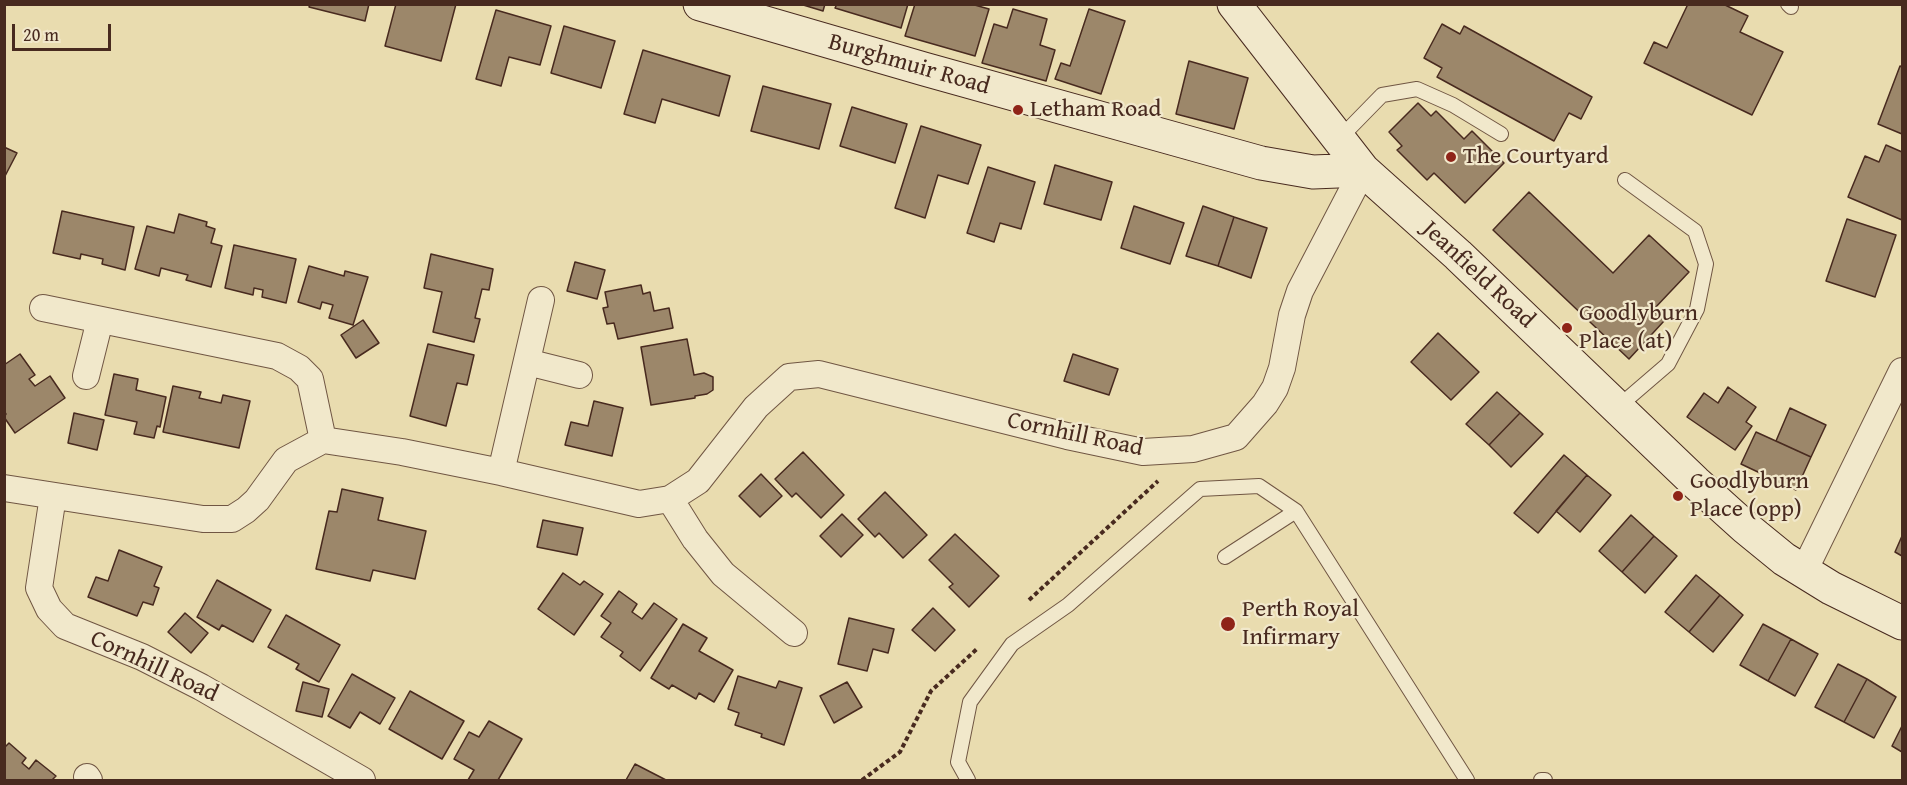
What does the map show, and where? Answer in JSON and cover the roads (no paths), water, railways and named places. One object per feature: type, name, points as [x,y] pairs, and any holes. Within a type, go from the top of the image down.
[{"type":"street","name":"Burghmuir Road","points":[[700,4],[1262,164],[1313,172],[1363,170]]},
{"type":"street","points":[[1234,4],[1363,170]]},
{"type":"street","name":"Jeanfield Road","points":[[1363,170],[1460,256],[1746,528],[1784,559],[1831,588],[1902,623]]},
{"type":"street","name":"Cornhill Road","points":[[323,440],[402,452],[501,472],[639,504],[670,499],[698,482],[756,407],[789,377],[819,374],[1056,433],[1143,452],[1193,449],[1236,437],[1275,388],[1300,291],[1363,170]]},
{"type":"street","points":[[501,472],[541,300]]},
{"type":"street","points":[[4,488],[203,519],[232,519],[257,500],[286,460],[323,440],[310,379],[299,368],[277,356],[43,308]]},
{"type":"street","points":[[86,376],[100,320]]},
{"type":"street","points":[[527,362],[579,375]]},
{"type":"street","points":[[1804,571],[1902,371]]},
{"type":"street","name":"Cornhill Road","points":[[53,496],[39,588],[49,609],[65,626],[152,662],[204,689],[362,780]]},
{"type":"street","points":[[670,499],[695,539],[723,574],[794,633]]},
{"type":"lane","points":[[1339,139],[1383,95],[1417,89],[1453,105],[1501,134]]},
{"type":"lane","points":[[1618,407],[1668,364],[1698,309],[1706,264],[1695,231],[1625,180]]},
{"type":"lane","points":[[968,780],[958,762],[970,702],[1012,644],[1068,605],[1200,489],[1258,486],[1296,511],[1467,780]]},
{"type":"lane","points":[[1225,557],[1296,511]]},
{"type":"place","name":"Letham Road","points":[[1018,110]]},
{"type":"place","name":"The Courtyard","points":[[1451,157]]},
{"type":"place","name":"Goodlyburn Place (at)","points":[[1567,328]]},
{"type":"place","name":"Goodlyburn Place (opp)","points":[[1678,496]]},
{"type":"place","name":"Perth Royal Infirmary","points":[[1228,624]]}]
